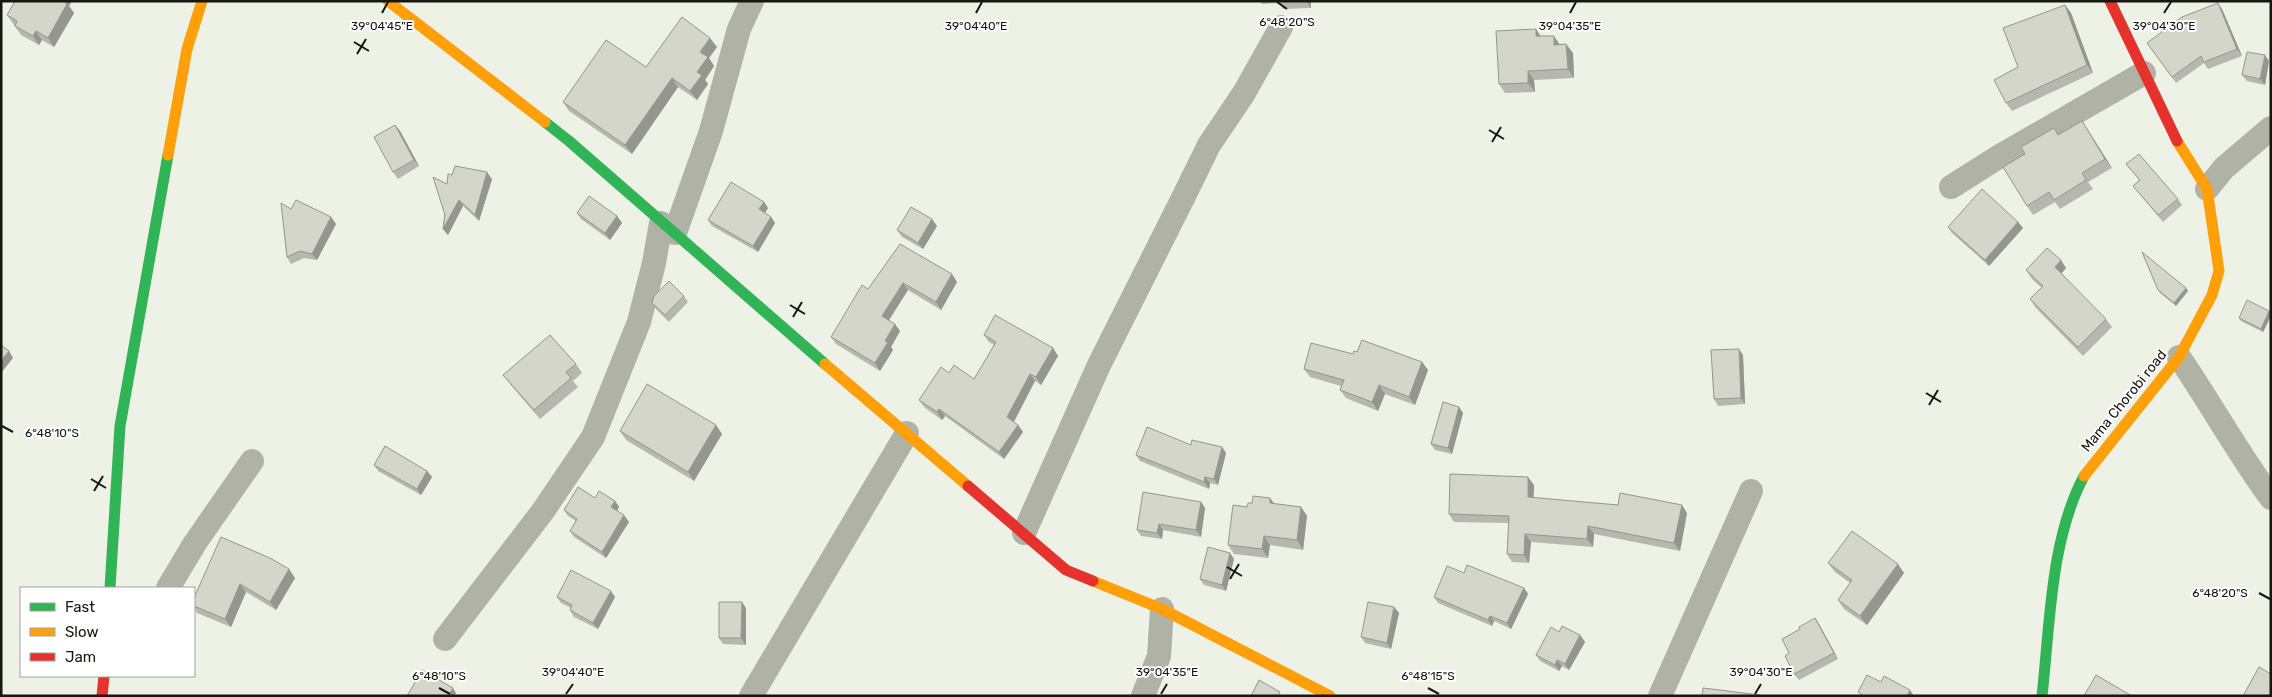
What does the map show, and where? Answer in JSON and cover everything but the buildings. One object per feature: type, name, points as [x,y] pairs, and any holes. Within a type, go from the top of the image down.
[{"type":"street","points":[[110,587],[120,426],[187,49],[202,1]]},
{"type":"street","points":[[388,1],[569,141],[1066,570],[1162,609],[1330,696]]},
{"type":"street","points":[[445,639],[543,511],[593,437],[639,322],[654,263],[710,131],[739,29],[752,1]]},
{"type":"street","name":"Mama Chorobi road","points":[[2042,696],[2059,544],[2074,495],[2085,474],[2100,454],[2135,414],[2179,358],[2212,296],[2220,271],[2207,189],[2173,135],[2110,1]]},
{"type":"street","points":[[1024,533],[1099,365],[1184,196],[1210,145],[1244,93],[1281,27]]},
{"type":"street","points":[[1951,187],[2000,156],[2144,74]]},
{"type":"street","points":[[2207,189],[2224,168],[2271,128]]},
{"type":"street","points":[[2179,358],[2212,405],[2239,455],[2271,498]]},
{"type":"street","points":[[752,696],[907,434]]},
{"type":"street","points":[[169,587],[195,542],[252,461]]},
{"type":"street","points":[[1660,696],[1752,491]]},
{"type":"street","points":[[1143,696],[1159,656],[1162,609]]},
{"type":"street","points":[[102,696],[104,677]]},
{"type":"traffic: fast","points":[[545,122],[825,364]]},
{"type":"traffic: fast","points":[[110,587],[120,426],[168,155]]},
{"type":"traffic: fast","points":[[2042,696],[2053,583],[2058,555],[2064,527],[2084,476]]},
{"type":"traffic: slow","points":[[168,155],[187,49],[202,1]]},
{"type":"traffic: slow","points":[[388,1],[545,122]]},
{"type":"traffic: slow","points":[[2084,476],[2179,357],[2212,295],[2219,271],[2207,189],[2177,141]]},
{"type":"traffic: slow","points":[[825,364],[968,486]]},
{"type":"traffic: slow","points":[[1093,581],[1162,609],[1330,696]]},
{"type":"traffic: jam","points":[[2110,1],[2177,141]]},
{"type":"traffic: jam","points":[[968,486],[1066,570],[1093,581]]},
{"type":"traffic: jam","points":[[102,696],[104,677]]}]
